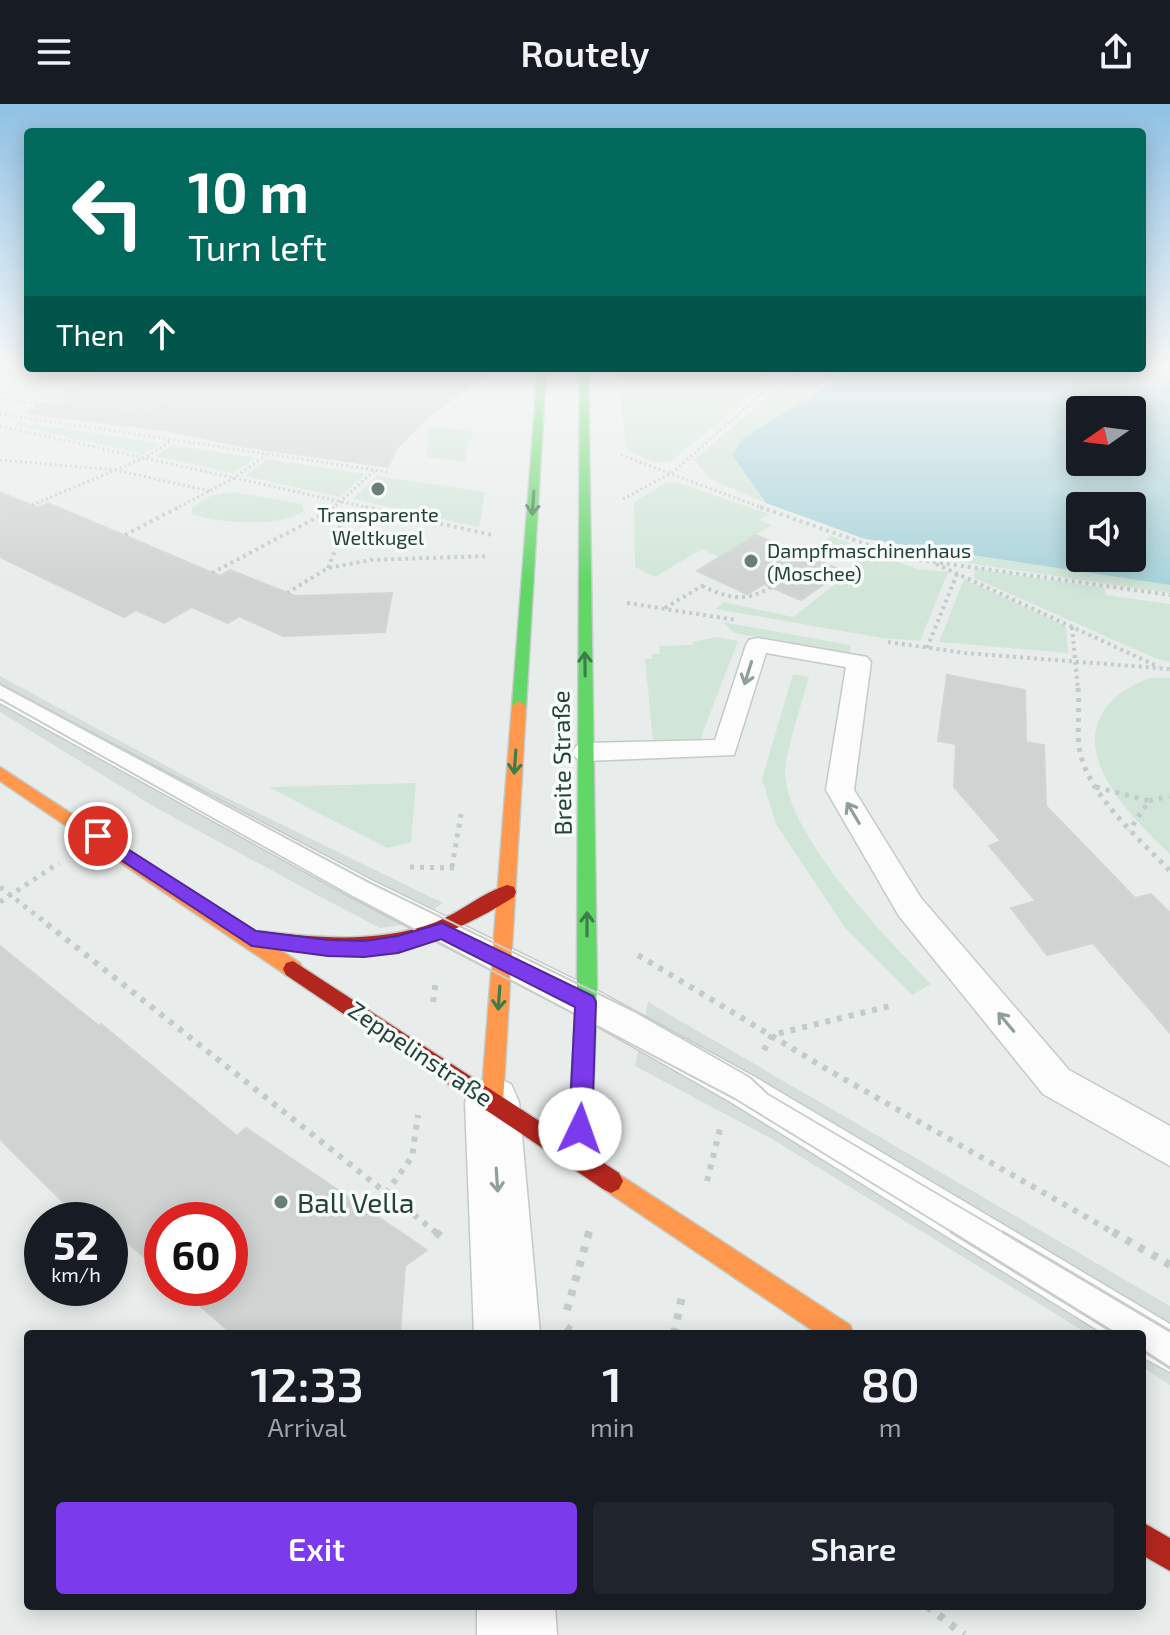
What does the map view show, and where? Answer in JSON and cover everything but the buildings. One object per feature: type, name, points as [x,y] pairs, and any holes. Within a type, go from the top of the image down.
[{"type":"main road","name":"Breite Straße","points":[[492,1102],[537,440]]},
{"type":"main road","name":"Breite Straße","points":[[579,1157],[586,1002],[584,440]]},
{"type":"main road","name":"Zeppelinstraße","points":[[0,773],[252,938],[835,1330]]},
{"type":"main road","points":[[252,938],[328,948],[364,949],[398,945],[442,930],[483,909],[507,892]]},
{"type":"main road","points":[[1146,1540],[1170,1556]]},
{"type":"street","points":[[492,1102],[506,1309]]},
{"type":"street","points":[[516,1610],[517,1635]]},
{"type":"lane","points":[[585,752],[725,749],[757,645],[859,662],[840,790],[910,907],[1056,1082],[1170,1147]]},
{"type":"lane","points":[[0,693],[442,930],[586,1002],[810,1129],[1139,1330]]},
{"type":"lane","points":[[1146,1334],[1170,1349]]},
{"type":"path","points":[[65,440],[497,536]]},
{"type":"path","points":[[168,440],[388,472]]},
{"type":"path","points":[[621,501],[673,472],[705,440]]},
{"type":"path","points":[[32,505],[144,458],[172,441]]},
{"type":"path","points":[[240,451],[246,447]]},
{"type":"path","points":[[618,454],[862,545],[931,562],[1170,595]]},
{"type":"path","points":[[125,535],[234,478],[266,455]]},
{"type":"path","points":[[1,462],[115,470],[210,491]]},
{"type":"path","points":[[212,573],[331,510],[374,470]]},
{"type":"path","points":[[328,568],[339,541],[341,512],[331,510]]},
{"type":"path","points":[[287,593],[328,568],[371,560],[494,556]]},
{"type":"path","points":[[931,562],[1168,670]]},
{"type":"path","points":[[927,648],[957,574]]},
{"type":"path","points":[[665,609],[704,584],[729,599],[752,599],[771,587]]},
{"type":"path","points":[[615,601],[727,618]]},
{"type":"path","points":[[1072,627],[1080,705],[1079,747],[1096,787],[1129,831],[1170,871]]},
{"type":"path","points":[[885,642],[1168,670]]},
{"type":"path","points":[[1096,787],[1149,801],[1169,796]]},
{"type":"path","points":[[1129,831],[1149,801]]},
{"type":"path","points":[[0,902],[98,836]]},
{"type":"path","points":[[0,887],[386,1193],[506,1309]]},
{"type":"path","points":[[635,953],[1170,1265]]},
{"type":"path","points":[[772,1035],[894,1005]]},
{"type":"path","points":[[386,1193],[412,1157],[426,1057]]},
{"type":"path","points":[[932,1610],[964,1635]]},
{"type":"shaded area","points":[[0,676],[211,790],[443,903],[414,923],[380,928],[153,806],[0,712]]},
{"type":"shaded area","points":[[648,1002],[1170,1306],[1170,1385],[1146,1370],[1146,1330],[1082,1330],[772,1139],[635,1066]]},
{"type":"green space","points":[[82,440],[161,443],[143,454]]},
{"type":"green space","points":[[428,440],[470,440],[466,450],[467,462],[427,457]]},
{"type":"green space","points":[[625,440],[696,440],[670,462],[653,462],[626,450]]},
{"type":"green space","points":[[717,440],[741,440],[732,455],[766,503],[711,479],[694,460]]},
{"type":"green space","points":[[172,445],[256,458],[233,473],[155,456]]},
{"type":"green space","points":[[267,459],[365,474],[340,497],[245,476]]},
{"type":"green space","points":[[377,476],[485,492],[479,527],[353,499]]},
{"type":"green space","points":[[675,482],[769,514],[760,520],[771,525],[721,558],[702,549],[655,577],[635,567],[634,502],[666,483]]},
{"type":"green space","points":[[233,492],[302,504],[304,511],[266,522],[217,520],[192,514],[192,508],[211,496]]},
{"type":"green space","points":[[831,536],[917,569],[948,572],[920,641],[882,638],[716,609],[724,602],[793,617],[860,565],[816,547]]},
{"type":"green space","points":[[926,548],[1066,569],[1066,572],[1170,585],[1170,593],[926,557]]},
{"type":"green space","points":[[975,569],[1104,588],[1106,595],[1170,604],[1170,662],[974,578]]},
{"type":"green space","points":[[964,579],[1066,626],[1068,653],[939,642]]},
{"type":"green space","points":[[723,622],[850,645],[850,654],[734,633]]},
{"type":"green space","points":[[717,637],[738,641],[700,740],[653,741],[645,659],[652,659],[652,654],[660,654],[659,646],[692,645],[693,642]]},
{"type":"green space","points":[[793,674],[809,677],[786,764],[790,798],[821,856],[843,886],[931,984],[912,995],[846,929],[776,824],[762,779]]},
{"type":"green space","points":[[1149,678],[1170,678],[1170,854],[1137,821],[1107,781],[1098,759],[1095,737],[1101,716],[1117,696]]},
{"type":"green space","points":[[416,783],[411,842],[387,848],[268,787]]},
{"type":"water","points":[[741,440],[1066,440],[1066,476],[1146,476],[1146,440],[1170,440],[1170,585],[1084,572],[1146,572],[1146,492],[1066,492],[1066,569],[865,539],[766,503],[732,455]]},
{"type":"tram line","points":[[0,684],[369,882],[634,1011],[750,1077],[768,1094],[1006,1234]]},
{"type":"tram line","points":[[0,699],[353,897],[735,1099],[955,1234]]},
{"type":"tram line","points":[[951,1232],[1110,1330]]},
{"type":"tram line","points":[[1003,1232],[1170,1331]]},
{"type":"tram line","points":[[1146,1353],[1170,1368]]},
{"type":"traffic: fast","points":[[519,706],[537,440]]},
{"type":"traffic: fast","points":[[579,1157],[587,987],[584,440]]},
{"type":"traffic: slow","points":[[492,1102],[519,706]]},
{"type":"traffic: slow","points":[[0,773],[293,969]]},
{"type":"traffic: slow","points":[[611,1181],[835,1330]]},
{"type":"traffic: jam","points":[[259,939],[329,946],[388,943],[445,926],[507,892]]},
{"type":"traffic: jam","points":[[293,969],[611,1181]]},
{"type":"traffic: jam","points":[[1146,1540],[1170,1556]]},
{"type":"place","name":"Transparente Weltkugel","points":[[378,489]]},
{"type":"place","name":"Dampfmaschinenhaus (Moschee)","points":[[751,561]]},
{"type":"place","name":"Ball Vella","points":[[281,1202]]},
{"type":"route","points":[[98,836],[252,938],[328,948],[364,949],[398,945],[442,930],[586,1002],[580,1129]]}]
